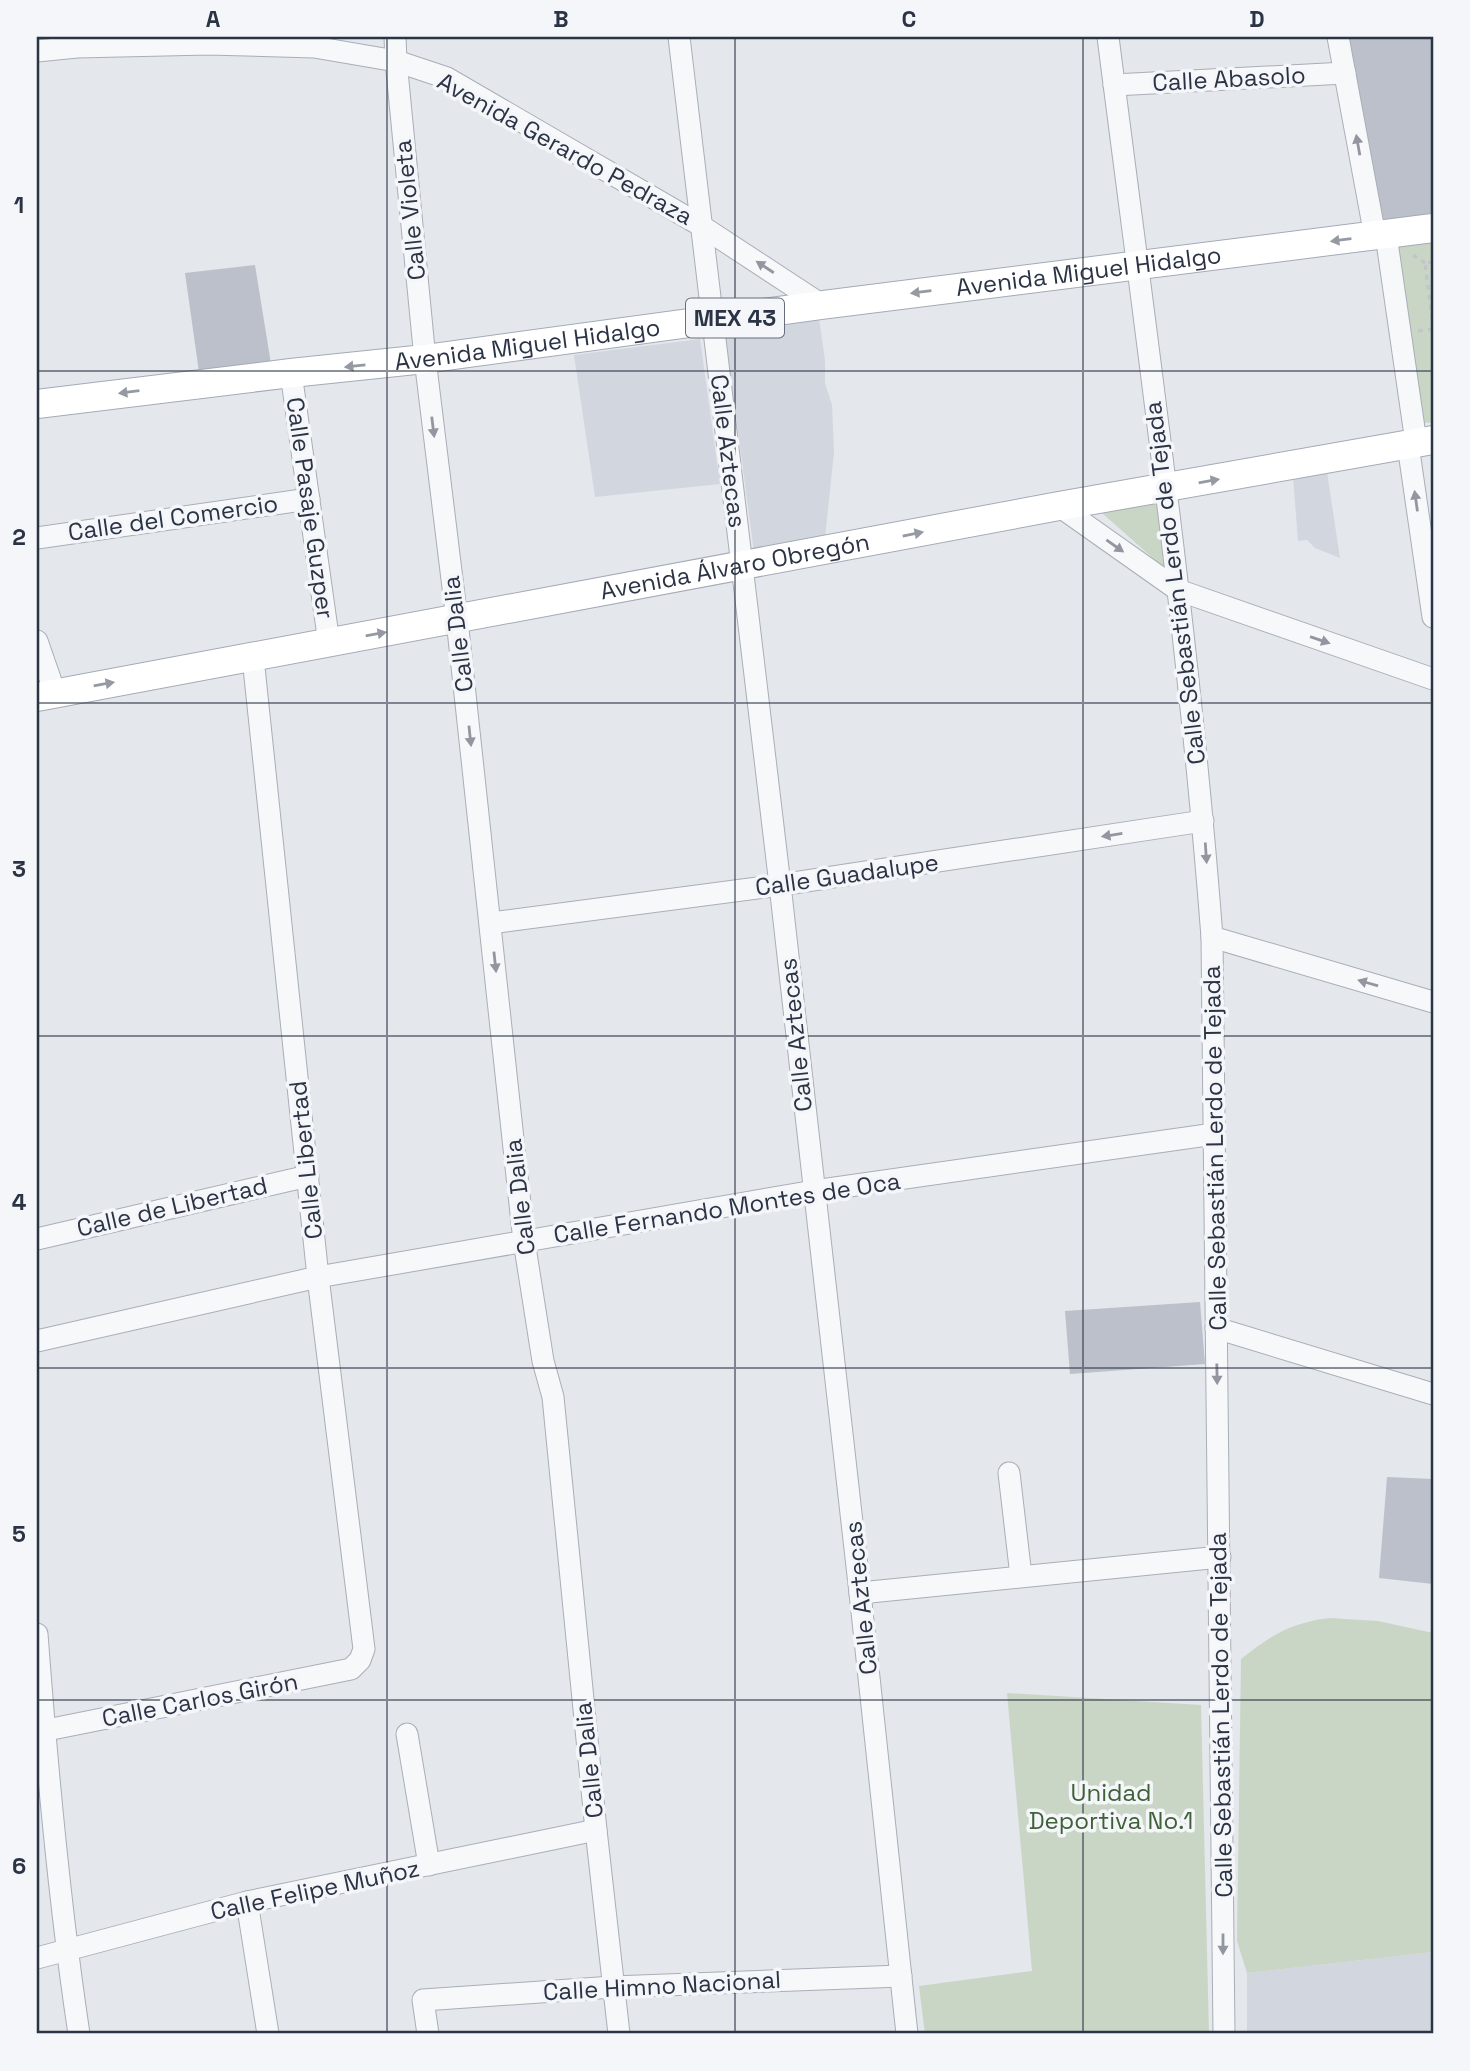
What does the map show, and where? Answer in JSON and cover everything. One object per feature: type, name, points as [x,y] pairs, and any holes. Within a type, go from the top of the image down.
[{"type":"main road","name":"Avenida Miguel Hidalgo","points":[[37,404],[425,359],[822,305],[1433,228]]},
{"type":"main road","name":"Avenida Álvaro Obregón","points":[[46,695],[1059,506],[1419,442]]},
{"type":"street","name":"Calle Violeta","points":[[395,37],[425,359]]},
{"type":"street","name":"Calle Aztecas","points":[[679,37],[780,885],[907,2034]]},
{"type":"street","name":"Calle Sebastián Lerdo de Tejada","points":[[1108,37],[1178,590],[1203,821],[1212,937],[1224,2034]]},
{"type":"street","points":[[1338,37],[1380,236],[1419,442],[1433,617]]},
{"type":"street","name":"Avenida Gerardo Pedraza","points":[[37,51],[208,40],[314,47],[396,61],[447,78],[700,225],[822,305]]},
{"type":"street","name":"Calle Abasolo","points":[[1114,85],[1345,73]]},
{"type":"street","name":"Calle Dalia","points":[[425,359],[457,620],[524,1241],[544,1361],[553,1396],[596,1830],[620,2034]]},
{"type":"street","name":"Calle Pasaje Guzper","points":[[291,373],[329,643]]},
{"type":"street","name":"Calle del Comercio","points":[[37,538],[309,499]]},
{"type":"street","points":[[1059,506],[1178,590],[1433,679]]},
{"type":"street","points":[[37,641],[46,695]]},
{"type":"street","name":"Calle Libertad","points":[[253,658],[318,1277],[364,1649],[360,1660]]},
{"type":"street","name":"Calle Guadalupe","points":[[491,923],[780,885],[1203,821]]},
{"type":"street","points":[[1212,937],[1433,1002]]},
{"type":"street","name":"Calle Fernando Montes de Oca","points":[[37,1341],[318,1277],[814,1191],[1214,1134]]},
{"type":"street","name":"Calle de Libertad","points":[[37,1239],[308,1176]]},
{"type":"street","points":[[1216,1328],[1433,1394]]},
{"type":"street","points":[[1009,1474],[1021,1576]]},
{"type":"street","points":[[860,1592],[1220,1557]]},
{"type":"street","points":[[37,1634],[40,1732],[66,1951],[79,2034]]},
{"type":"street","name":"Calle Carlos Girón","points":[[40,1732],[351,1670],[360,1660]]},
{"type":"street","points":[[407,1734],[429,1865]]},
{"type":"street","name":"Calle Felipe Muñoz","points":[[37,1958],[247,1902],[596,1830]]},
{"type":"street","points":[[247,1902],[268,2034]]},
{"type":"street","name":"Calle Himno Nacional","points":[[428,2034],[423,2000],[613,1987],[901,1976]]},
{"type":"path","points":[[1412,332],[1433,327],[1425,263],[1433,262]]},
{"type":"shaded area","points":[[819,319],[825,360],[825,383],[832,405],[834,452],[825,538],[754,552],[725,333]]},
{"type":"shaded area","points":[[700,339],[720,484],[595,497],[574,355]]},
{"type":"shaded area","points":[[1327,472],[1340,558],[1315,548],[1307,540],[1298,541],[1293,477]]},
{"type":"shaded area","points":[[1433,1952],[1433,2034],[1247,2034],[1247,1973]]},
{"type":"green space","points":[[1433,235],[1433,422],[1418,424],[1392,241]]},
{"type":"green space","points":[[1159,497],[1165,569],[1093,505]]},
{"type":"green space","points":[[1330,1618],[1378,1621],[1433,1633],[1433,1952],[1247,1973],[1237,1941],[1241,1659],[1282,1631]]},
{"type":"green space","name":"Unidad Deportiva No.1","points":[[1007,1693],[1201,1705],[1209,2034],[925,2034],[919,1986],[1032,1971]]},
{"type":"building","points":[[1340,37],[1433,37],[1433,214],[1372,221]]},
{"type":"building","points":[[255,265],[271,364],[199,372],[185,273]]},
{"type":"building","points":[[1200,1302],[1205,1364],[1070,1374],[1065,1311]]},
{"type":"building","points":[[1387,1477],[1433,1479],[1433,1584],[1379,1578]]}]
